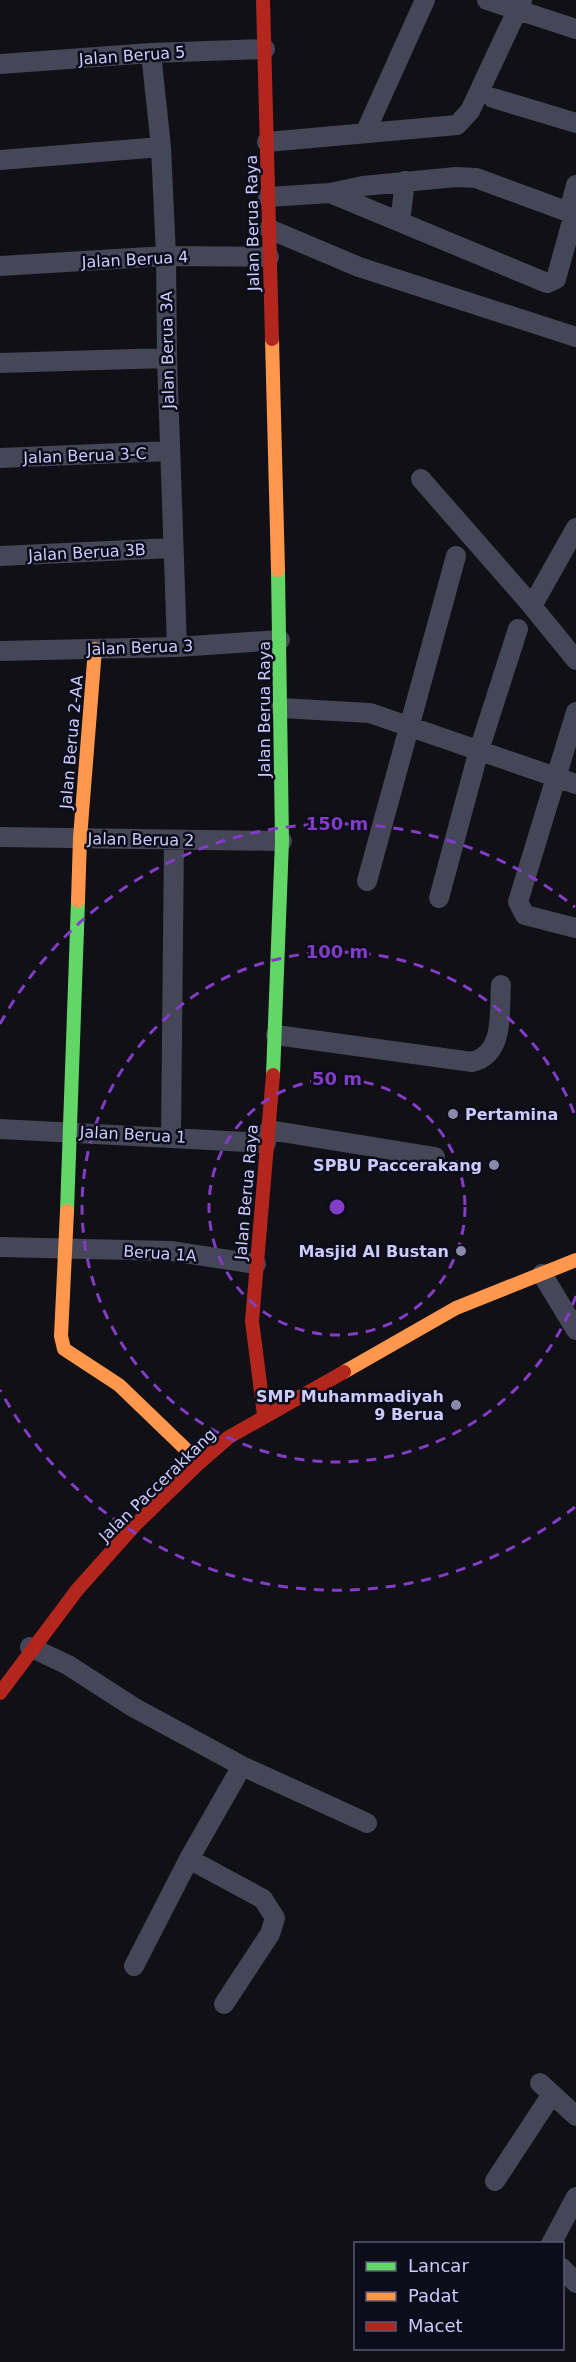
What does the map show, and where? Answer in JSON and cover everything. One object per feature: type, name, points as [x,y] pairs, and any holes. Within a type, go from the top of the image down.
[{"type":"street","name":"Jalan Berua Raya","points":[[263,0],[280,640],[282,841],[276,1035],[252,1321],[264,1415]]},
{"type":"street","points":[[365,133],[425,0]]},
{"type":"street","points":[[487,0],[519,5],[576,29]]},
{"type":"street","points":[[267,142],[456,124],[464,119],[519,5]]},
{"type":"street","name":"Jalan Berua 5","points":[[0,64],[151,53],[265,49]]},
{"type":"street","name":"Jalan Berua 3A","points":[[151,53],[161,147],[166,256],[167,358],[177,647]]},
{"type":"street","points":[[493,98],[576,123]]},
{"type":"street","points":[[0,160],[161,147]]},
{"type":"street","points":[[268,197],[330,193],[405,181],[476,178],[574,214]]},
{"type":"street","points":[[400,222],[405,181]]},
{"type":"street","points":[[330,193],[547,283],[556,279],[574,214],[572,200],[576,185]]},
{"type":"street","points":[[269,229],[359,267],[576,338]]},
{"type":"street","name":"Jalan Berua 4","points":[[0,266],[166,256],[269,257]]},
{"type":"street","points":[[0,363],[167,358]]},
{"type":"street","name":"Jalan Berua 3-C","points":[[0,458],[170,451]]},
{"type":"street","points":[[420,479],[532,606],[576,660]]},
{"type":"street","points":[[532,606],[576,528]]},
{"type":"street","name":"Jalan Berua 3B","points":[[0,556],[173,548]]},
{"type":"street","points":[[367,881],[456,556]]},
{"type":"street","points":[[439,898],[479,750],[518,629]]},
{"type":"street","name":"Jalan Berua 3","points":[[0,651],[177,647],[280,640]]},
{"type":"street","name":"Jalan Berua 2-AA","points":[[95,649],[80,838],[71,1130],[61,1336],[64,1349],[119,1385],[199,1462]]},
{"type":"street","points":[[281,708],[330,709],[370,714],[556,775],[576,784]]},
{"type":"street","points":[[576,712],[519,907],[525,915],[576,928]]},
{"type":"street","name":"Jalan Berua 2","points":[[0,837],[282,841]]},
{"type":"street","points":[[171,1136],[174,840]]},
{"type":"street","points":[[276,1035],[472,1062],[486,1057],[496,1043],[501,985]]},
{"type":"street","name":"Jalan Berua 1","points":[[0,1129],[71,1130],[171,1136],[268,1136],[435,1158]]},
{"type":"street","name":"Berua 1A","points":[[0,1247],[171,1251],[256,1264]]},
{"type":"street","name":"Jalan Paccerakkang","points":[[0,1693],[30,1647],[111,1552],[199,1462],[229,1437],[264,1415],[456,1308],[576,1260]]},
{"type":"street","points":[[542,1274],[576,1330]]},
{"type":"street","points":[[30,1647],[68,1665],[133,1707],[242,1766],[367,1823]]},
{"type":"street","points":[[134,1965],[189,1859],[242,1766]]},
{"type":"street","points":[[189,1859],[263,1899],[275,1918],[270,1934],[224,2004]]},
{"type":"street","points":[[495,2181],[546,2088],[576,2116]]},
{"type":"street","points":[[552,2242],[559,2223],[576,2197]]},
{"type":"street","points":[[564,2270],[576,2283]]},
{"type":"traffic: fast","points":[[273,1075],[282,841],[278,570]]},
{"type":"traffic: fast","points":[[67,1211],[78,901]]},
{"type":"traffic: slow","points":[[272,339],[278,570]]},
{"type":"traffic: slow","points":[[78,901],[80,838],[95,649]]},
{"type":"traffic: slow","points":[[67,1211],[61,1336],[64,1349],[119,1385],[199,1462]]},
{"type":"traffic: slow","points":[[344,1372],[456,1308],[576,1260]]},
{"type":"traffic: jam","points":[[263,0],[272,339]]},
{"type":"traffic: jam","points":[[264,1415],[252,1321],[273,1075]]},
{"type":"traffic: jam","points":[[0,1693],[77,1590],[135,1525],[197,1465],[229,1437],[344,1372]]},
{"type":"place","name":"Pertamina","points":[[453,1114]]},
{"type":"place","name":"SPBU Paccerakang","points":[[494,1165]]},
{"type":"place","name":"Masjid Al Bustan","points":[[461,1251]]},
{"type":"place","name":"SMP Muhammadiyah 9 Berua","points":[[456,1405]]}]
